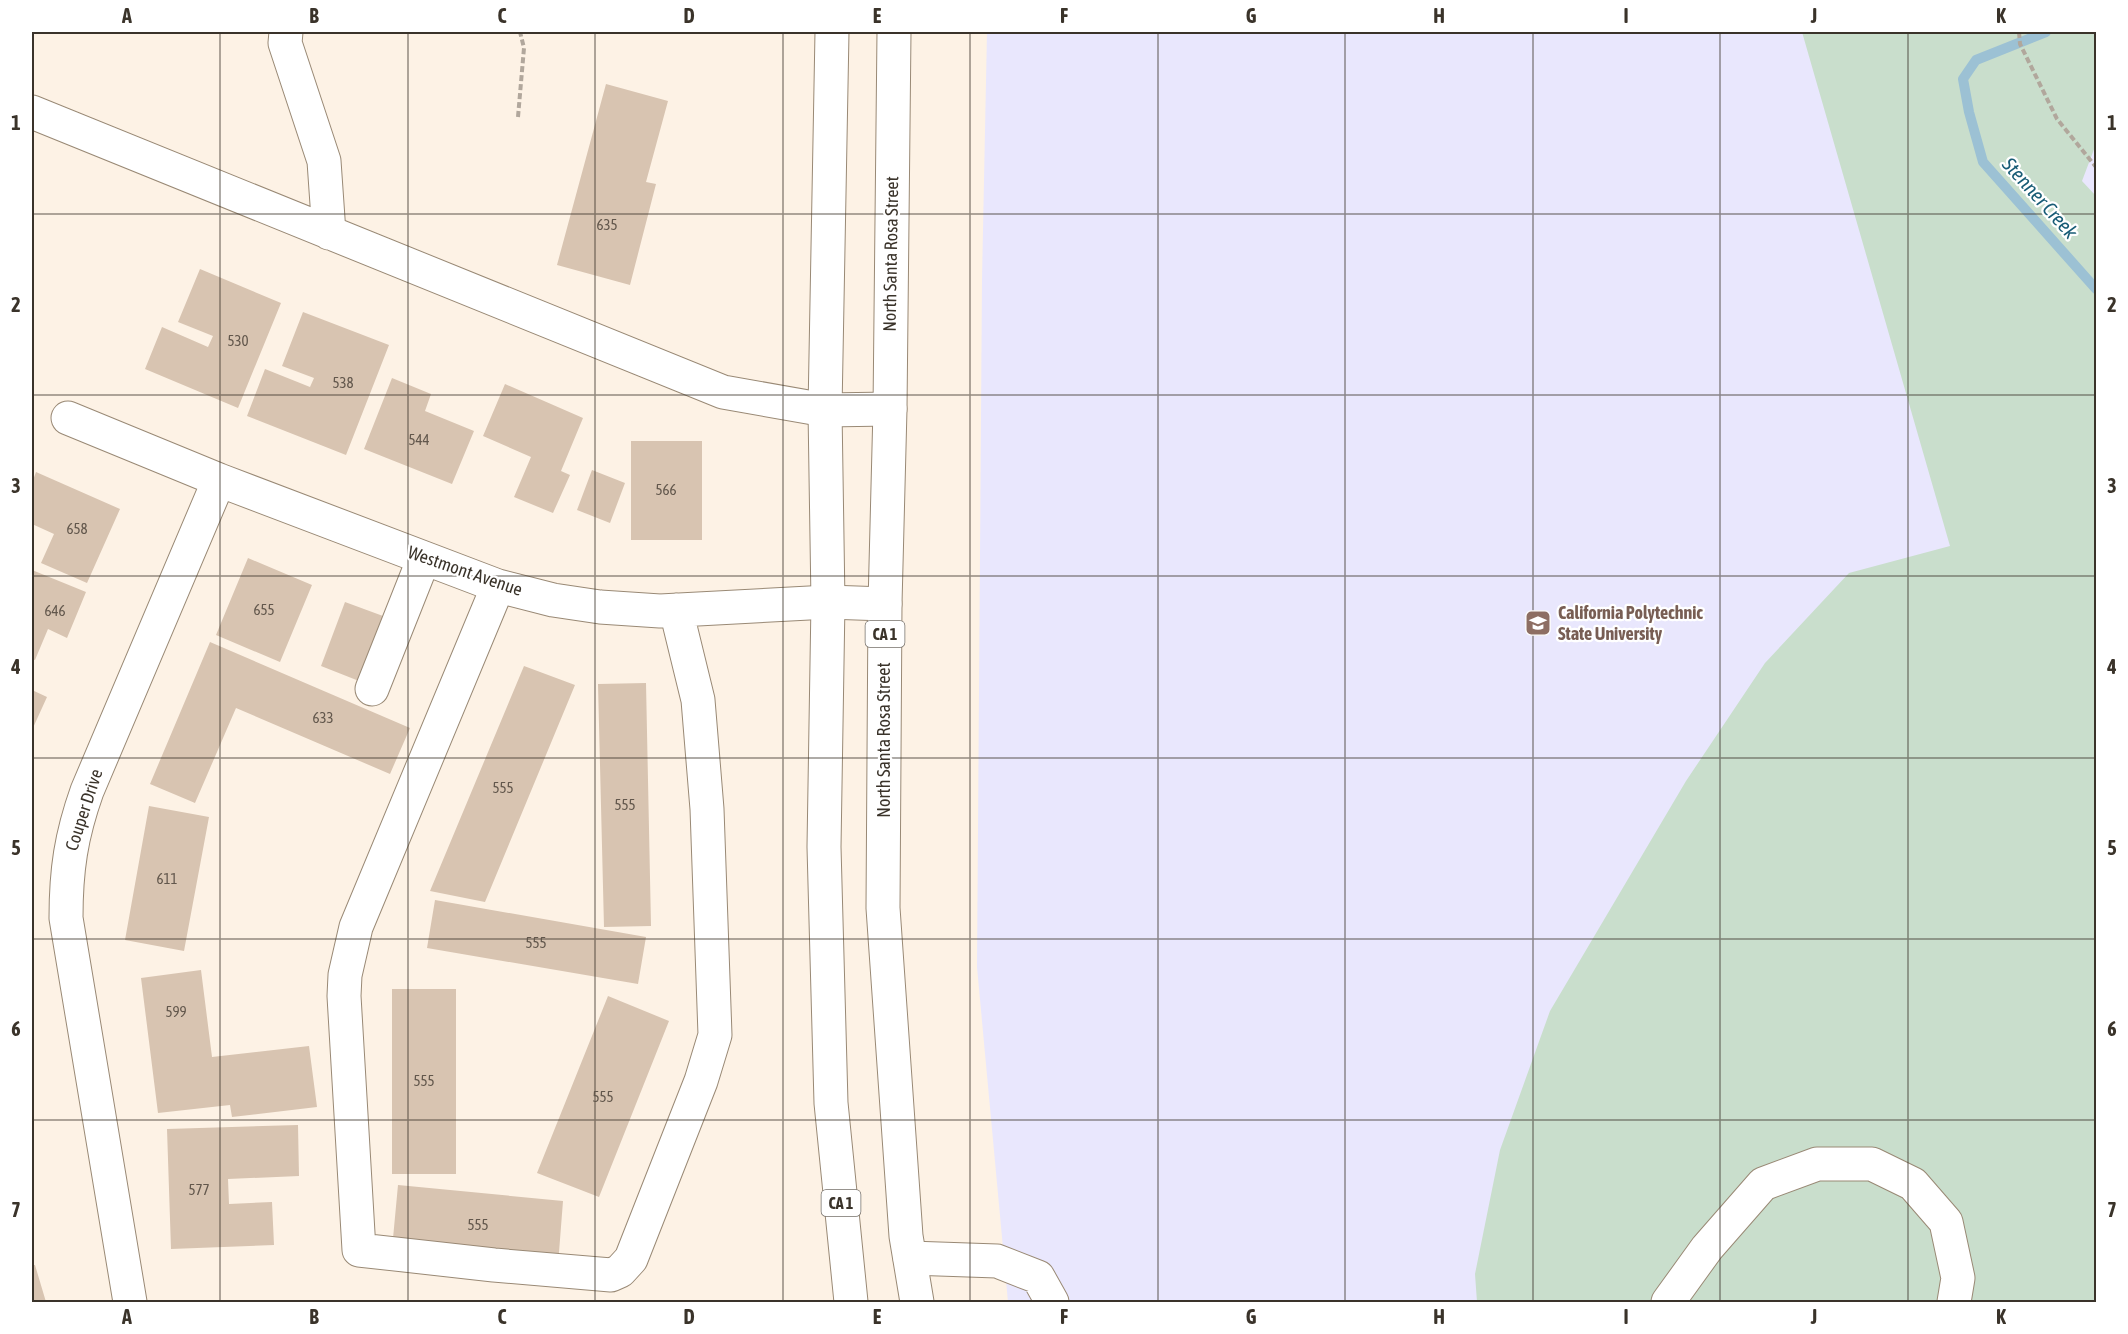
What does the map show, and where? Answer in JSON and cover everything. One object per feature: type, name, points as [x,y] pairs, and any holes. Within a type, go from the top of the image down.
[{"type":"main road","points":[[286,32],[285,42],[324,161],[329,233]]},
{"type":"main road","name":"CA 1","points":[[832,32],[825,410],[828,602],[824,847],[831,1103],[850,1302]]},
{"type":"main road","name":"North Santa Rosa Street","points":[[894,32],[890,409],[885,604],[884,908],[906,1224],[917,1302]]},
{"type":"main road","points":[[32,112],[723,392],[825,410],[890,409]]},
{"type":"main road","name":"Westmont Avenue","points":[[68,418],[219,480],[498,586],[554,600],[600,607],[676,610],[828,602],[885,604]]},
{"type":"main road","name":"Couper Drive","points":[[130,1302],[66,918],[68,864],[77,821],[87,791],[219,480]]},
{"type":"main road","points":[[372,690],[424,558]]},
{"type":"main road","points":[[498,586],[356,927],[345,975],[344,996],[359,1250],[611,1275],[620,1271],[631,1259],[701,1081],[715,1035],[707,809],[698,700],[676,610]]},
{"type":"main road","points":[[1668,1302],[1707,1248],[1763,1184],[1817,1164],[1872,1164],[1912,1184],[1946,1222],[1958,1278],[1954,1302]]},
{"type":"main road","points":[[910,1258],[997,1261],[1038,1277],[1052,1302]]},
{"type":"path","points":[[518,117],[524,48],[520,32]]},
{"type":"path","points":[[2019,32],[2020,44],[2057,119],[2097,167]]},
{"type":"shaded area","name":"California Polytechnic State University","points":[[987,32],[2096,32],[2096,1302],[1008,1302],[977,967],[982,280]]},
{"type":"green space","points":[[1802,32],[2096,32],[2096,144],[2082,181],[2096,196],[2096,1302],[1477,1302],[1475,1274],[1500,1150],[1550,1011],[1686,781],[1765,663],[1849,573],[1950,546]]},
{"type":"building","points":[[606,84],[668,101],[646,182],[656,184],[630,285],[557,265]]},
{"type":"building","points":[[200,269],[281,303],[238,408],[145,369],[162,327],[208,347],[213,336],[178,322]]},
{"type":"building","points":[[303,312],[389,345],[346,455],[247,416],[265,369],[310,387],[314,378],[282,366]]},
{"type":"building","points":[[392,378],[431,394],[425,411],[474,431],[452,484],[364,449]]},
{"type":"building","points":[[505,384],[583,418],[561,471],[570,475],[553,513],[514,497],[531,457],[483,436]]},
{"type":"building","points":[[631,441],[702,441],[702,540],[631,540]]},
{"type":"building","points":[[592,470],[625,483],[610,523],[577,510]]},
{"type":"building","points":[[36,472],[120,509],[87,583],[41,563],[54,534],[32,524],[32,483]]},
{"type":"building","points":[[248,558],[312,585],[280,662],[216,635]]},
{"type":"building","points":[[32,570],[86,592],[67,638],[48,629],[35,660],[32,659]]},
{"type":"building","points":[[345,602],[383,616],[359,681],[321,666]]},
{"type":"building","points":[[210,642],[410,728],[390,774],[236,708],[195,803],[150,784]]},
{"type":"building","points":[[524,666],[575,685],[485,902],[430,891]]},
{"type":"building","points":[[646,683],[651,926],[604,927],[598,684]]},
{"type":"building","points":[[32,690],[47,697],[32,730]]},
{"type":"building","points":[[149,806],[209,817],[184,951],[125,940]]},
{"type":"building","points":[[435,900],[646,937],[638,984],[427,948]]},
{"type":"building","points":[[201,970],[212,1057],[309,1046],[317,1107],[232,1117],[230,1105],[158,1113],[141,978]]},
{"type":"building","points":[[392,989],[456,989],[456,1174],[392,1174]]},
{"type":"building","points":[[608,996],[669,1021],[599,1197],[537,1173]]},
{"type":"building","points":[[298,1125],[299,1176],[228,1179],[229,1204],[272,1202],[274,1245],[171,1249],[167,1129]]},
{"type":"building","points":[[398,1185],[563,1201],[558,1265],[392,1249]]},
{"type":"building","points":[[32,1265],[35,1265],[46,1302],[32,1302]]},
{"type":"waterway","name":"Stenner Creek","points":[[2046,32],[1976,60],[1963,79],[1969,112],[1983,162],[2096,289]]},
{"type":"place","name":"California Polytechnic State University","points":[[1538,623]]}]
